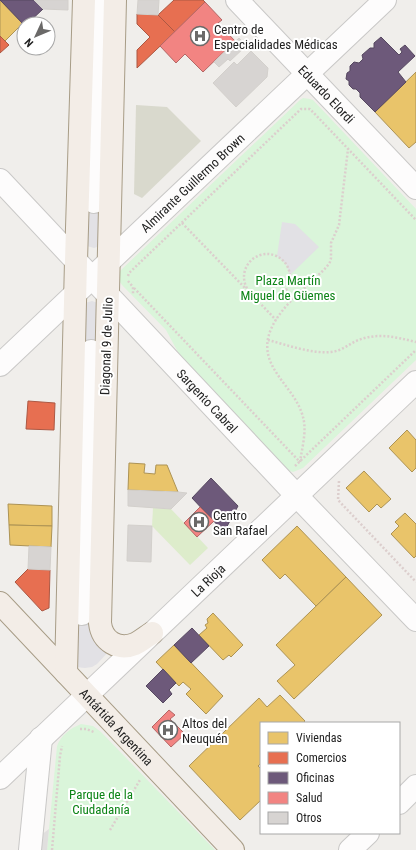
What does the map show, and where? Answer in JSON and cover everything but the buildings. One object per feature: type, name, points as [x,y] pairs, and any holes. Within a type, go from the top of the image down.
[{"type":"main road","name":"Diagonal 9 de Julio","points":[[84,0],[94,201],[108,263],[108,294],[90,351],[83,614],[106,639],[116,645],[123,646],[136,643],[152,633]]},
{"type":"main road","name":"Diagonal 9 de Julio","points":[[66,674],[83,614],[90,351],[76,293],[76,261],[94,201],[115,0]]},
{"type":"main road","name":"Antártida Argentina","points":[[0,603],[233,850]]},
{"type":"street","points":[[94,201],[99,0]]},
{"type":"street","name":"Eduardo Elordi","points":[[237,0],[416,188]]},
{"type":"street","name":"Almirante Guillermo Brown","points":[[0,365],[385,0]]},
{"type":"street","name":"Sargento Cabral","points":[[0,180],[297,496],[416,620]]},
{"type":"street","name":"La Rioja","points":[[0,778],[416,382]]},
{"type":"street","points":[[30,850],[41,738]]},
{"type":"street","points":[[400,802],[416,786]]},
{"type":"street","points":[[350,850],[367,834]]},
{"type":"path","points":[[303,468],[300,462],[128,282],[128,274],[301,109],[310,109],[416,220]]},
{"type":"path","points":[[300,462],[304,438],[304,418],[296,399],[275,372],[270,362],[268,340],[276,320],[290,302],[330,262],[331,243],[340,225],[348,148]]},
{"type":"path","points":[[182,223],[276,320]]},
{"type":"path","points":[[268,254],[277,256],[286,264],[290,271],[290,282],[284,293],[279,298],[266,301],[260,300],[249,292],[245,284],[244,275],[246,267],[252,260],[259,255],[268,254]]},
{"type":"path","points":[[235,283],[238,280]]},
{"type":"path","points":[[133,287],[133,296]]},
{"type":"path","points":[[268,340],[324,352],[339,350],[355,342],[374,336],[395,336],[416,342]]},
{"type":"path","points":[[294,467],[416,350]]},
{"type":"path","points":[[339,480],[338,500],[416,582]]},
{"type":"path","points":[[74,733],[80,729],[86,729],[92,730],[97,735]]},
{"type":"path","points":[[52,850],[60,756],[64,744]]},
{"type":"path","points":[[110,830],[141,780],[136,774]]},
{"type":"shaded area","points":[[136,105],[167,107],[201,141],[142,198],[134,194]]},
{"type":"shaded area","points":[[84,201],[104,202],[100,246],[94,248],[87,246]]},
{"type":"shaded area","points":[[282,222],[295,224],[319,247],[290,275],[286,264],[277,256]]},
{"type":"shaded area","points":[[92,301],[98,303],[100,352],[81,351],[85,303]]},
{"type":"shaded area","points":[[72,614],[93,615],[109,651],[97,664],[92,667],[76,667]]},
{"type":"shaded area","points":[[49,829],[47,850],[39,850],[41,835]]},
{"type":"green space","name":"Plaza Martín Miguel de Güemes","points":[[303,98],[313,100],[416,209],[416,360],[303,468],[293,472],[287,470],[180,356],[166,330],[122,285],[119,273]]},
{"type":"green space","points":[[153,508],[171,509],[208,548],[190,565],[152,526]]},
{"type":"green space","name":"Parque de la Ciudadanía","points":[[81,724],[93,726],[101,732],[215,850],[47,850],[57,746],[61,738],[67,732]]},
{"type":"place","name":"Centro de Especialidades Médicas","points":[[200,36]]},
{"type":"place","name":"Centro San Rafael","points":[[199,522]]},
{"type":"place","name":"Altos del Neuquén","points":[[168,730]]}]
